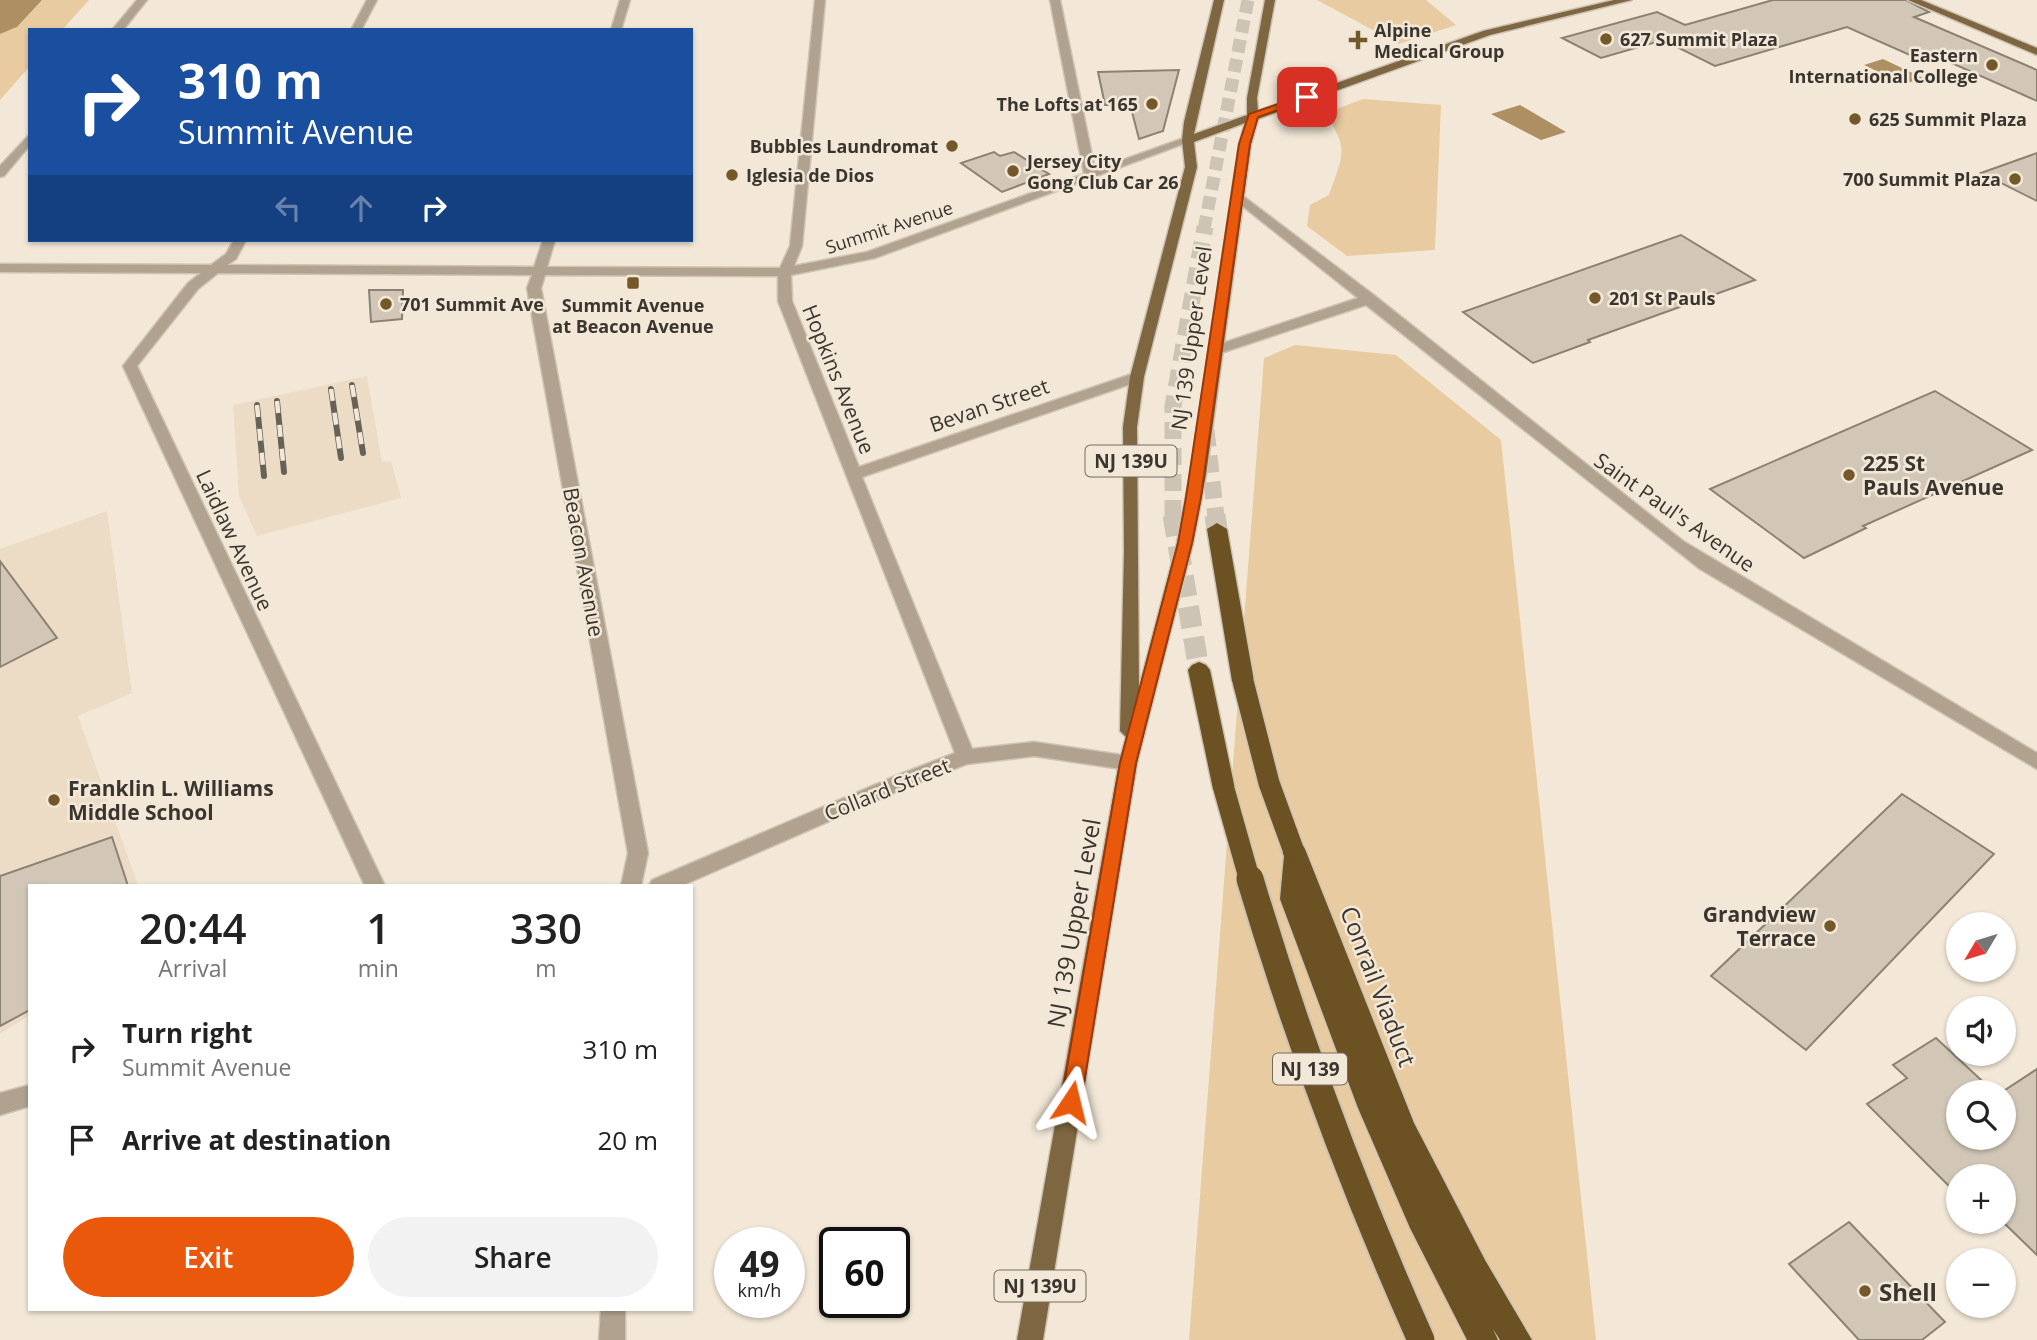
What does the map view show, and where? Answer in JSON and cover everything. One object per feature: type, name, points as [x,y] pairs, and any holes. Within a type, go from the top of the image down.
[{"type":"highway","name":"Conrail Viaduct","points":[[1217,529],[1243,681],[1269,783],[1293,849],[1403,1129],[1492,1300],[1517,1340]]},
{"type":"highway","name":"NJ 139","points":[[1199,670],[1224,789],[1297,1032],[1348,1168],[1421,1340]]},
{"type":"highway","points":[[1293,849],[1292,899],[1371,1108],[1420,1218],[1483,1340]]},
{"type":"main road","name":"NJ 139 Upper Level","points":[[1128,763],[1132,551],[1130,427],[1137,377],[1191,167],[1188,140],[1219,0]]},
{"type":"main road","name":"NJ 139 Upper Level","points":[[1030,1340],[1128,763],[1185,543],[1245,144],[1253,116],[1252,98],[1270,0]]},
{"type":"main road","name":"Summit Avenue","points":[[1188,140],[1487,33],[1627,0]]},
{"type":"main road","points":[[1913,0],[2037,52]]},
{"type":"street","points":[[119,28],[142,0]]},
{"type":"street","points":[[357,28],[372,0]]},
{"type":"street","points":[[617,28],[625,0]]},
{"type":"street","name":"Hopkins Avenue","points":[[820,0],[796,246],[785,272],[785,301],[965,757]]},
{"type":"street","points":[[1055,0],[1090,176]]},
{"type":"street","points":[[0,173],[28,139]]},
{"type":"street","name":"Summit Avenue","points":[[0,268],[785,272],[870,256],[1188,140]]},
{"type":"street","name":"Saint Paul's Avenue","points":[[1239,197],[1370,299],[1592,480],[1706,565],[2036,761]]},
{"type":"street","name":"Laidlaw Avenue","points":[[239,242],[231,257],[193,286],[130,366],[374,884]]},
{"type":"street","name":"Beacon Avenue","points":[[548,242],[534,288],[638,853],[631,884]]},
{"type":"street","points":[[1216,350],[1370,299]]},
{"type":"street","name":"Bevan Street","points":[[855,474],[1137,377]]},
{"type":"street","name":"Collard Street","points":[[664,884],[965,757],[1034,749],[1128,763]]},
{"type":"street","points":[[0,1104],[28,1096]]},
{"type":"street","points":[[612,1340],[613,1311]]},
{"type":"shaded area","points":[[0,0],[42,0],[17,27],[0,34]]},
{"type":"shaded area","points":[[42,0],[89,0],[64,28],[28,28],[28,68],[0,100],[0,34],[17,27]]},
{"type":"shaded area","points":[[1317,0],[1426,0],[1456,25],[1399,44]]},
{"type":"shaded area","points":[[1883,59],[1923,78],[1904,84],[1864,65]]},
{"type":"shaded area","points":[[1363,99],[1441,105],[1435,250],[1347,256],[1307,226],[1310,205],[1329,195],[1340,161],[1341,145],[1326,113]]},
{"type":"shaded area","points":[[1520,105],[1566,132],[1541,140],[1491,114]]},
{"type":"shaded area","points":[[1295,345],[1396,355],[1501,440],[1596,1340],[1189,1340],[1264,358]]},
{"type":"shaded area","points":[[367,376],[382,462],[391,461],[401,498],[257,536],[239,496],[233,405]]},
{"type":"shaded area","name":"Franklin L. Williams Middle School","points":[[107,511],[132,693],[78,716],[138,884],[28,884],[28,1016],[0,1034],[0,549]]},
{"type":"building","points":[[1773,0],[1906,0],[1929,12],[1914,17],[2037,70],[2037,101],[1936,56],[1921,60],[1847,27],[1715,66],[1663,40],[1601,58],[1562,38],[1657,12],[1685,25]]},
{"type":"building","name":"The Lofts at 165","points":[[1179,70],[1163,131],[1139,139],[1130,104],[1105,105],[1098,72]]},
{"type":"building","name":"Jersey City Gong Club Car 26","points":[[994,152],[1000,156],[1014,152],[1049,174],[1002,192],[961,163]]},
{"type":"building","name":"700 Summit Plaza","points":[[2037,153],[2037,201],[1981,173]]},
{"type":"building","name":"201 St Pauls","points":[[1681,235],[1755,280],[1588,340],[1590,342],[1533,363],[1463,312]]},
{"type":"building","name":"701 Summit Ave","points":[[369,290],[403,290],[402,319],[371,322]]},
{"type":"building","name":"225 St Pauls Avenue","points":[[1935,391],[2032,450],[1863,526],[1866,528],[1804,558],[1710,489]]},
{"type":"building","points":[[0,561],[57,638],[0,667]]},
{"type":"building","name":"Grandview Terrace","points":[[1902,794],[1994,854],[1806,1050],[1711,976]]},
{"type":"building","points":[[112,837],[127,884],[28,884],[28,1011],[0,1026],[0,876]]},
{"type":"building","points":[[1936,1038],[1946,1047],[1946,1066],[1966,1066],[1981,1080],[1946,1080],[1946,1150],[2016,1150],[2016,1083],[2037,1069],[2037,1255],[2015,1234],[2016,1164],[1946,1164],[1946,1183],[1867,1104],[1907,1078],[1893,1065]]},
{"type":"building","name":"Shell","points":[[1849,1222],[1945,1322],[1922,1340],[1859,1340],[1789,1264]]},
{"type":"tunnel","points":[[1204,229],[1248,0]]},
{"type":"tunnel","points":[[1173,515],[1173,406],[1205,227]]},
{"type":"tunnel","points":[[1206,430],[1216,517]]},
{"type":"tunnel","points":[[1173,515],[1199,670]]},
{"type":"tunnel","points":[[1215,515],[1217,529]]},
{"type":"railway","points":[[352,385],[363,453]]},
{"type":"railway","points":[[331,389],[341,458]]},
{"type":"railway","points":[[277,401],[284,472]]},
{"type":"railway","points":[[257,405],[264,476]]},
{"type":"place","name":"627 Summit Plaza","points":[[1606,39]]},
{"type":"place","name":"Alpine Medical Group","points":[[1358,40]]},
{"type":"place","name":"Eastern International College","points":[[1992,65]]},
{"type":"place","name":"The Lofts at 165","points":[[1152,104]]},
{"type":"place","name":"625 Summit Plaza","points":[[1855,119]]},
{"type":"place","name":"Bubbles Laundromat","points":[[952,146]]},
{"type":"place","name":"Jersey City Gong Club Car 26","points":[[1013,171]]},
{"type":"place","name":"Iglesia de Dios","points":[[732,175]]},
{"type":"place","name":"700 Summit Plaza","points":[[2015,179]]},
{"type":"place","name":"Summit Avenue at Beacon Avenue","points":[[633,283]]},
{"type":"place","name":"201 St Pauls","points":[[1595,298]]},
{"type":"place","name":"701 Summit Ave","points":[[386,304]]},
{"type":"place","name":"225 St Pauls Avenue","points":[[1849,475]]},
{"type":"place","name":"Franklin L. Williams Middle School","points":[[54,800]]},
{"type":"place","name":"Grandview Terrace","points":[[1830,926]]},
{"type":"place","name":"Shell","points":[[1865,1291]]},
{"type":"route","points":[[1071,1102],[1128,763],[1185,543],[1194,497],[1245,144],[1253,116],[1307,97]]}]
